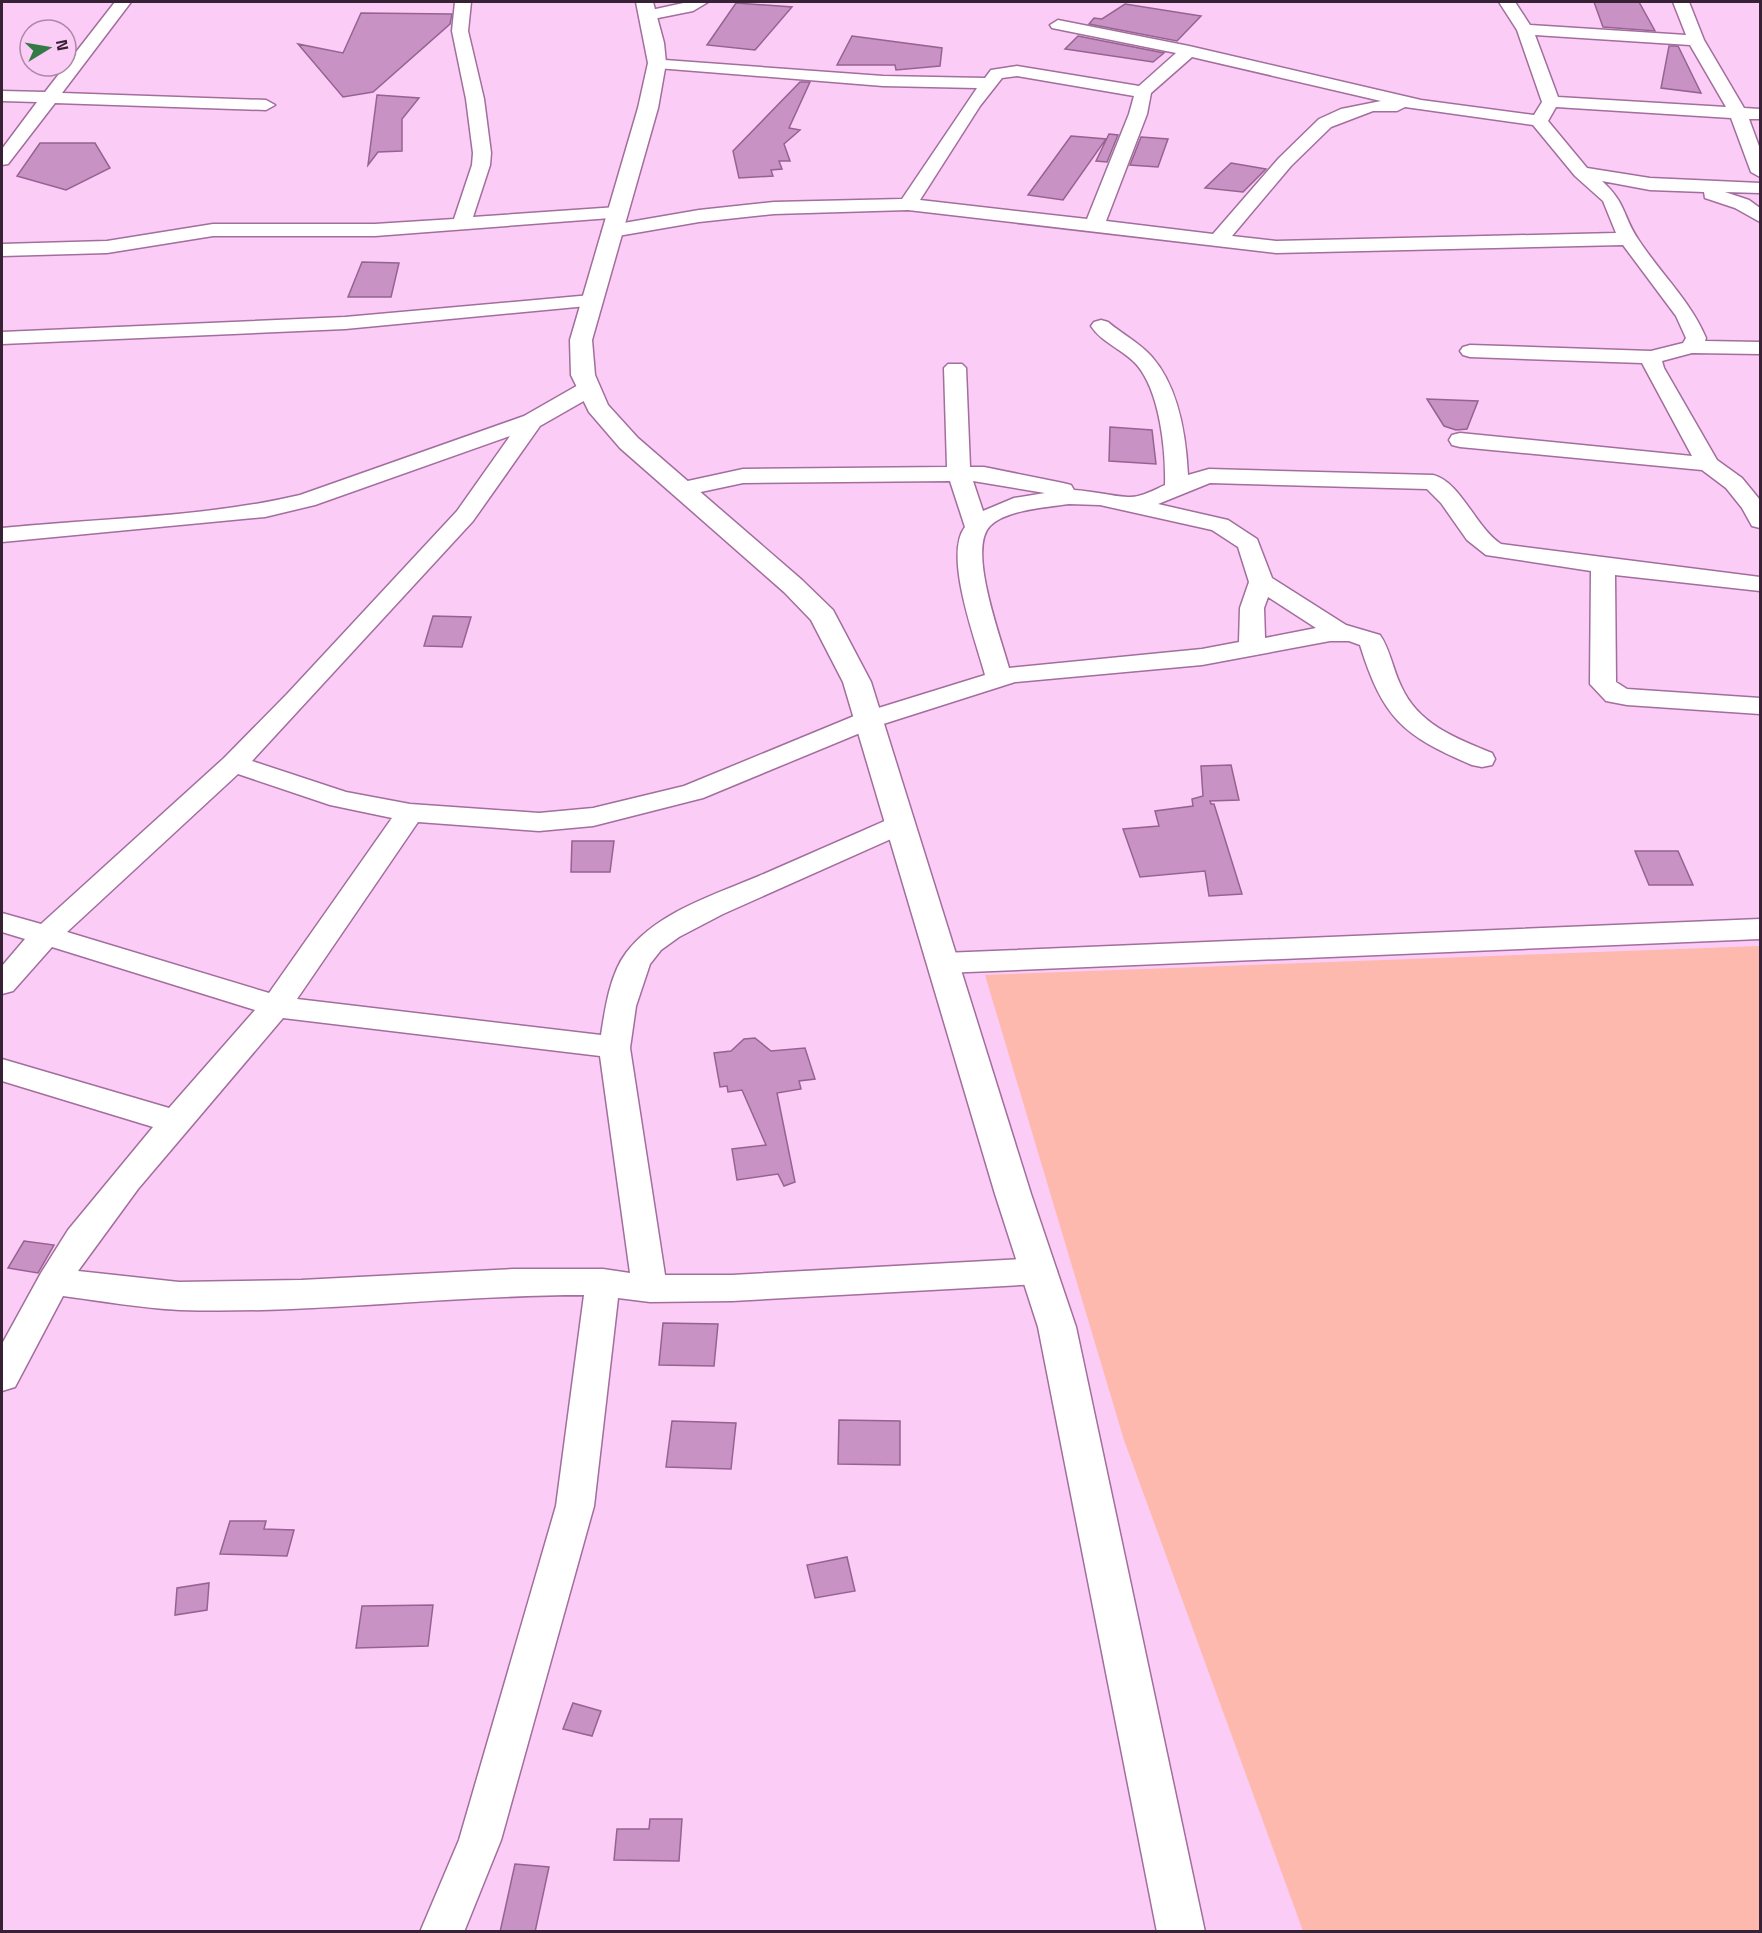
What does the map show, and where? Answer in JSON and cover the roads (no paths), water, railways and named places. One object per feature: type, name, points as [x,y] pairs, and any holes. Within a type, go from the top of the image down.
[{"type":"street","points":[[2,160],[123,2]]},
{"type":"street","points":[[461,225],[481,165],[482,153],[475,99],[460,31],[463,2]]},
{"type":"street","points":[[700,2],[687,8],[646,8],[657,63],[648,108],[581,340],[583,375],[597,407],[612,426],[823,616],[857,682],[1012,1194],[1040,1270],[1057,1327],[1181,1932]]},
{"type":"street","points":[[1507,2],[1525,30],[1551,102]]},
{"type":"street","points":[[1681,2],[1696,40],[1738,112],[1761,172]]},
{"type":"street","points":[[1058,25],[1189,51],[1421,105],[1539,121],[1581,172],[1611,199],[1628,238],[1686,315],[1696,338],[1692,347]]},
{"type":"street","points":[[1525,30],[1696,40]]},
{"type":"street","points":[[1095,224],[1135,122],[1143,92],[1153,80],[1189,51]]},
{"type":"street","points":[[657,63],[873,80],[989,83]]},
{"type":"street","points":[[908,204],[948,140],[997,74],[1017,71],[1143,92]]},
{"type":"street","points":[[2,96],[266,105]]},
{"type":"street","points":[[1551,102],[1761,114]]},
{"type":"street","points":[[1539,121],[1551,102]]},
{"type":"street","points":[[1217,241],[1285,162],[1325,123],[1372,106],[1421,105]]},
{"type":"street","points":[[1581,172],[1705,191],[1742,204],[1761,216]]},
{"type":"street","points":[[1650,184],[1761,188]]},
{"type":"street","points":[[2,250],[94,248],[213,230],[375,231],[461,225],[615,222],[762,209],[908,204],[1095,224],[1217,241],[1308,247],[1628,238]]},
{"type":"street","points":[[2,338],[345,323],[591,301]]},
{"type":"street","points":[[1101,326],[1145,361],[1161,386],[1178,466],[1176,488]]},
{"type":"street","points":[[1470,351],[1651,357],[1692,347],[1761,348]]},
{"type":"street","points":[[1651,357],[1653,368],[1708,464],[1734,483],[1753,506],[1761,521]]},
{"type":"street","points":[[955,368],[960,474],[977,527]]},
{"type":"street","points":[[2,535],[265,510],[318,496],[532,421],[588,389]]},
{"type":"street","points":[[2,984],[45,936],[234,764],[296,700],[465,516],[532,421]]},
{"type":"street","points":[[1460,440],[1708,464]]},
{"type":"street","points":[[682,489],[743,476],[984,474],[1131,504],[1220,525],[1249,544],[1262,582],[1341,633]]},
{"type":"street","points":[[1131,504],[1149,501],[1190,481],[1209,476],[1433,482],[1442,488],[1460,517],[1484,545],[1494,550],[1603,566],[1761,584]]},
{"type":"street","points":[[1734,483],[1761,482]]},
{"type":"street","points":[[999,679],[969,566],[970,536],[983,519],[1022,503],[1070,497],[1100,498]]},
{"type":"street","points":[[1603,566],[1603,684],[1607,690],[1627,697],[1761,706]]},
{"type":"street","points":[[1252,648],[1252,608],[1262,582]]},
{"type":"street","points":[[234,764],[340,799],[410,813],[539,822],[593,817],[638,808],[693,792],[868,720],[1012,675],[1202,657],[1341,633],[1352,633],[1371,640],[1386,688],[1408,720],[1437,741],[1482,759]]},
{"type":"street","points":[[2,1377],[53,1282],[80,1239],[176,1122],[276,1006],[410,813]]},
{"type":"street","points":[[650,1289],[614,1048],[621,1006],[636,961],[651,943],[669,930],[712,907],[899,825]]},
{"type":"street","points":[[2,922],[276,1006],[317,1013],[552,1037],[614,1048]]},
{"type":"street","points":[[943,963],[1761,929]]},
{"type":"street","points":[[2,1070],[176,1122]]},
{"type":"street","points":[[53,1282],[179,1296],[301,1294],[514,1282],[603,1282],[650,1289],[732,1288],[1040,1270]]},
{"type":"street","points":[[442,1932],[480,1840],[575,1506],[603,1282]]}]
